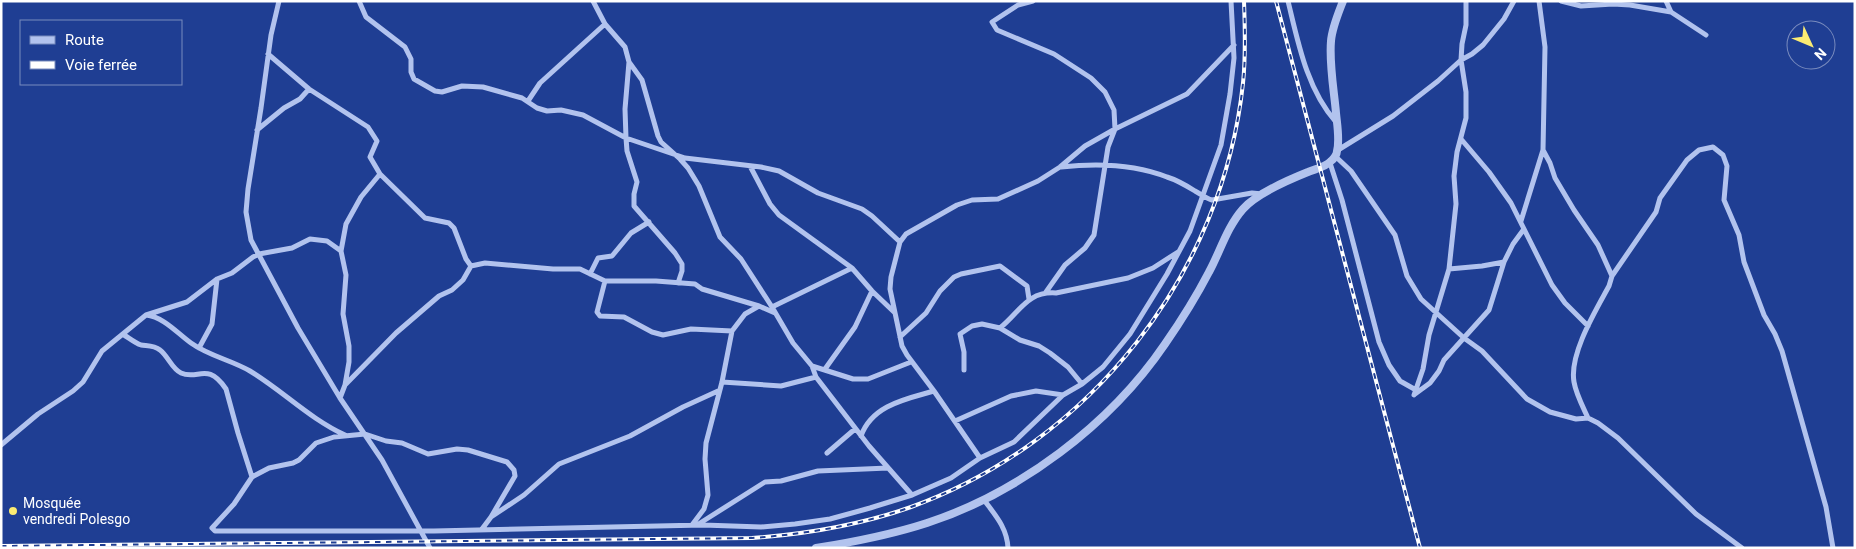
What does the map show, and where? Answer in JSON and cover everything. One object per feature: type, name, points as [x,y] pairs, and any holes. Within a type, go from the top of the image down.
[{"type":"street","points":[[278,1],[268,54],[246,203],[251,240],[298,328],[340,398],[382,460],[430,548]]},
{"type":"street","points":[[359,1],[366,17],[405,47],[411,59],[411,76],[429,89],[438,92],[462,86],[483,87],[522,98],[547,111],[561,110],[584,115],[626,138],[685,158],[780,171],[818,193],[862,209],[900,242]]},
{"type":"street","points":[[593,1],[605,24],[625,47],[629,62],[625,109],[626,138],[627,152],[637,182],[634,206],[682,264],[682,272],[678,283]]},
{"type":"street","points":[[1033,1],[1018,3],[992,22],[997,30],[1054,54],[1091,78],[1110,100],[1114,110],[1115,129],[1108,146],[1094,235],[1085,248],[1065,265],[1054,278],[1046,292]]},
{"type":"street","points":[[482,529],[515,476],[514,470],[507,462],[457,449],[428,454],[402,443],[386,441],[365,434],[346,435],[316,443],[299,460],[269,468],[252,477],[234,504],[213,526],[213,530],[421,530],[795,524],[830,519],[912,495],[951,478],[980,458],[1014,442],[1064,395],[1082,384],[1103,367],[1130,334],[1167,274],[1190,231],[1220,145],[1230,94],[1234,45],[1231,1]]},
{"type":"street","points":[[1288,1],[1317,96],[1325,110],[1337,122]]},
{"type":"street","points":[[1343,1],[1330,40],[1337,122],[1334,156],[1342,200],[1379,342],[1389,366],[1400,381],[1416,390]]},
{"type":"street","points":[[1466,1],[1466,25],[1461,60],[1466,92],[1466,118],[1457,152],[1454,176],[1456,204],[1449,269],[1436,312],[1423,369],[1414,395],[1430,383],[1444,360],[1490,310],[1504,262],[1513,244],[1524,229]]},
{"type":"street","points":[[816,548],[857,542],[928,523],[984,500],[1017,481],[1065,449],[1085,433],[1136,383],[1165,344],[1195,296],[1235,219],[1244,207],[1334,156],[1438,81],[1461,60],[1472,54],[1482,45],[1504,19],[1514,1]]},
{"type":"street","points":[[1520,222],[1543,150],[1545,47],[1539,1]]},
{"type":"street","points":[[1561,1],[1581,6],[1622,4],[1671,12],[1706,35]]},
{"type":"street","points":[[1666,1],[1671,12]]},
{"type":"street","points":[[528,101],[540,83],[605,24]]},
{"type":"street","points":[[980,458],[934,391],[906,355],[894,313],[890,289],[891,277],[900,242],[906,234],[957,205],[972,200],[998,199],[1038,181],[1060,167],[1085,146],[1115,129],[1187,94],[1234,45]]},
{"type":"street","points":[[268,54],[309,89],[373,132],[377,141],[370,157],[380,174],[426,218],[449,223],[454,228],[466,259],[471,266]]},
{"type":"street","points":[[629,62],[642,80],[661,142],[676,154],[688,168],[699,186],[720,237],[741,259],[772,306],[793,343],[812,366],[816,378],[855,429],[912,495]]},
{"type":"street","points":[[257,130],[284,108],[300,99],[309,89]]},
{"type":"street","points":[[1461,139],[1502,190],[1552,285],[1565,303],[1588,326]]},
{"type":"street","points":[[1742,548],[1696,514],[1618,438],[1588,418],[1574,381],[1580,344],[1609,286],[1612,276],[1653,217],[1660,198],[1687,160],[1699,150],[1713,147],[1723,155],[1727,166],[1724,200],[1739,235],[1744,262],[1764,315],[1782,351],[1826,507],[1833,548]]},
{"type":"street","points":[[1543,150],[1555,178],[1598,246],[1612,276]]},
{"type":"street","points":[[1334,156],[1351,171],[1395,235],[1407,276],[1421,299],[1464,338],[1482,351],[1527,398],[1550,412],[1576,419],[1588,418]]},
{"type":"street","points":[[1060,167],[1083,164],[1133,167],[1168,177],[1206,199],[1216,200],[1264,194]]},
{"type":"street","points":[[750,166],[770,204],[779,215],[852,268],[894,313]]},
{"type":"street","points":[[340,398],[345,385],[349,346],[343,314],[346,275],[341,251],[349,217],[361,197],[380,174]]},
{"type":"street","points":[[590,274],[598,258],[609,258],[612,256],[631,233],[649,222]]},
{"type":"street","points":[[1,445],[38,414],[73,392],[83,382],[102,351],[124,335],[146,315],[187,302],[217,278],[232,273],[260,254],[292,248],[310,239],[327,241],[341,251]]},
{"type":"street","points":[[1000,328],[1012,318],[1029,298],[1046,292],[1056,293],[1128,278],[1153,268],[1179,251]]},
{"type":"street","points":[[1449,269],[1504,262]]},
{"type":"street","points":[[345,385],[396,334],[439,296],[452,290],[463,280],[471,266],[485,263],[553,269],[580,269],[604,281],[643,280],[695,284],[716,293],[759,306],[776,314]]},
{"type":"street","points":[[900,337],[926,313],[946,284],[961,274],[1000,266],[1027,286],[1029,298]]},
{"type":"street","points":[[772,306],[852,268]]},
{"type":"street","points":[[199,348],[212,324],[217,278]]},
{"type":"street","points":[[604,281],[597,312],[600,316],[624,317],[652,332],[663,335],[691,329],[732,331]]},
{"type":"street","points":[[825,369],[855,327],[872,290]]},
{"type":"street","points":[[694,525],[704,509],[708,495],[705,459],[706,443],[718,391],[722,382],[732,331],[745,314],[759,306]]},
{"type":"street","points":[[146,315],[160,319],[199,348],[249,371],[274,387],[326,426],[346,435]]},
{"type":"street","points":[[964,370],[965,360],[960,334],[972,326],[982,324],[1000,328],[1020,340],[1039,346],[1068,367],[1082,384]]},
{"type":"street","points":[[124,335],[141,345],[159,349],[176,370],[181,373],[188,375],[205,373],[222,383],[226,389],[252,477]]},
{"type":"street","points":[[812,366],[853,379],[868,379],[911,362]]},
{"type":"street","points":[[722,382],[781,386],[816,378]]},
{"type":"street","points":[[491,517],[524,495],[559,464],[630,436],[683,406],[718,391]]},
{"type":"street","points":[[861,436],[869,420],[888,406],[934,391]]},
{"type":"street","points":[[955,421],[1011,396],[1036,391],[1064,395]]},
{"type":"street","points":[[827,453],[855,429]]},
{"type":"street","points":[[694,525],[765,482],[781,481],[818,471],[888,468]]},
{"type":"street","points":[[984,500],[1003,525],[1008,548]]},
{"type":"railway","points":[[1,546],[752,538],[833,528],[911,507],[976,478],[1036,440],[1090,394],[1137,342],[1177,284],[1208,220],[1230,153],[1244,73],[1244,1]]},
{"type":"railway","points":[[1276,1],[1420,548]]},
{"type":"place","name":"Mosquée vendredi Polesgo","points":[[13,511]]}]
